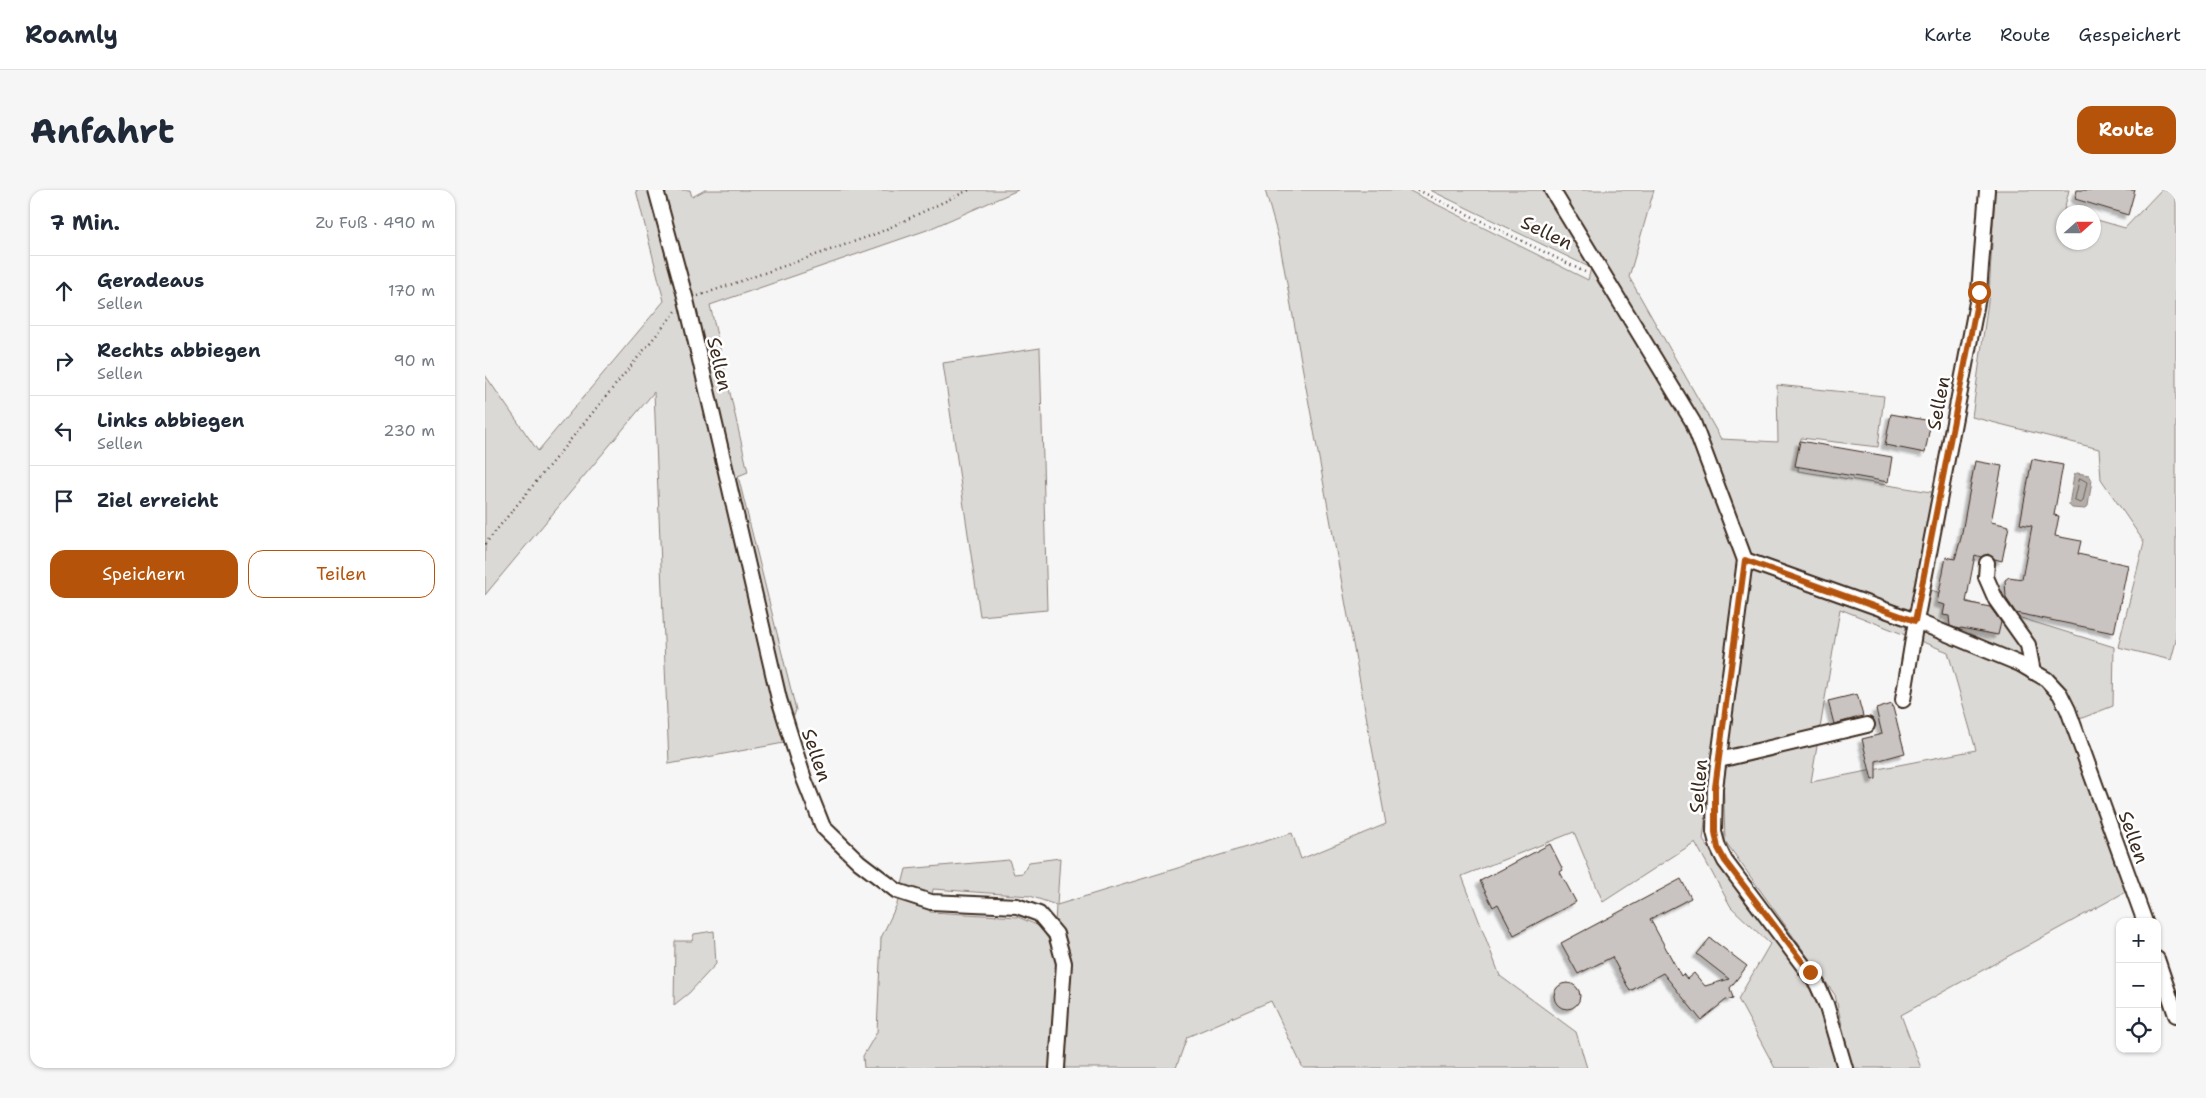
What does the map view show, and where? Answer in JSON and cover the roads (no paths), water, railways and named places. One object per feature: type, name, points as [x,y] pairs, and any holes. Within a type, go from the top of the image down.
[{"type":"street","name":"Sellen","points":[[656,190],[686,300],[779,699],[804,779],[823,827],[859,862],[897,891],[931,902],[1017,906],[1039,914],[1057,934],[1064,963],[1057,1068]]},
{"type":"street","name":"Sellen","points":[[1552,190],[1606,282],[1693,422],[1745,560],[1713,812],[1718,848],[1732,870],[1817,984],[1827,1004],[1845,1068]]},
{"type":"street","name":"Sellen","points":[[1915,621],[1979,292],[1987,190]]},
{"type":"street","name":"Sellen","points":[[1745,560],[1915,621],[2020,664],[2046,679],[2060,694],[2068,710],[2144,918]]},
{"type":"street","points":[[1987,563],[1986,577],[1996,600],[2027,645],[2033,672]]},
{"type":"street","points":[[1903,700],[1915,621]]},
{"type":"street","points":[[1719,760],[1867,725]]},
{"type":"street","points":[[2158,963],[2176,1015]]},
{"type":"water","points":[[2077,473],[2089,475],[2092,480],[2088,506],[2085,509],[2072,508],[2069,505],[2074,475]]}]
